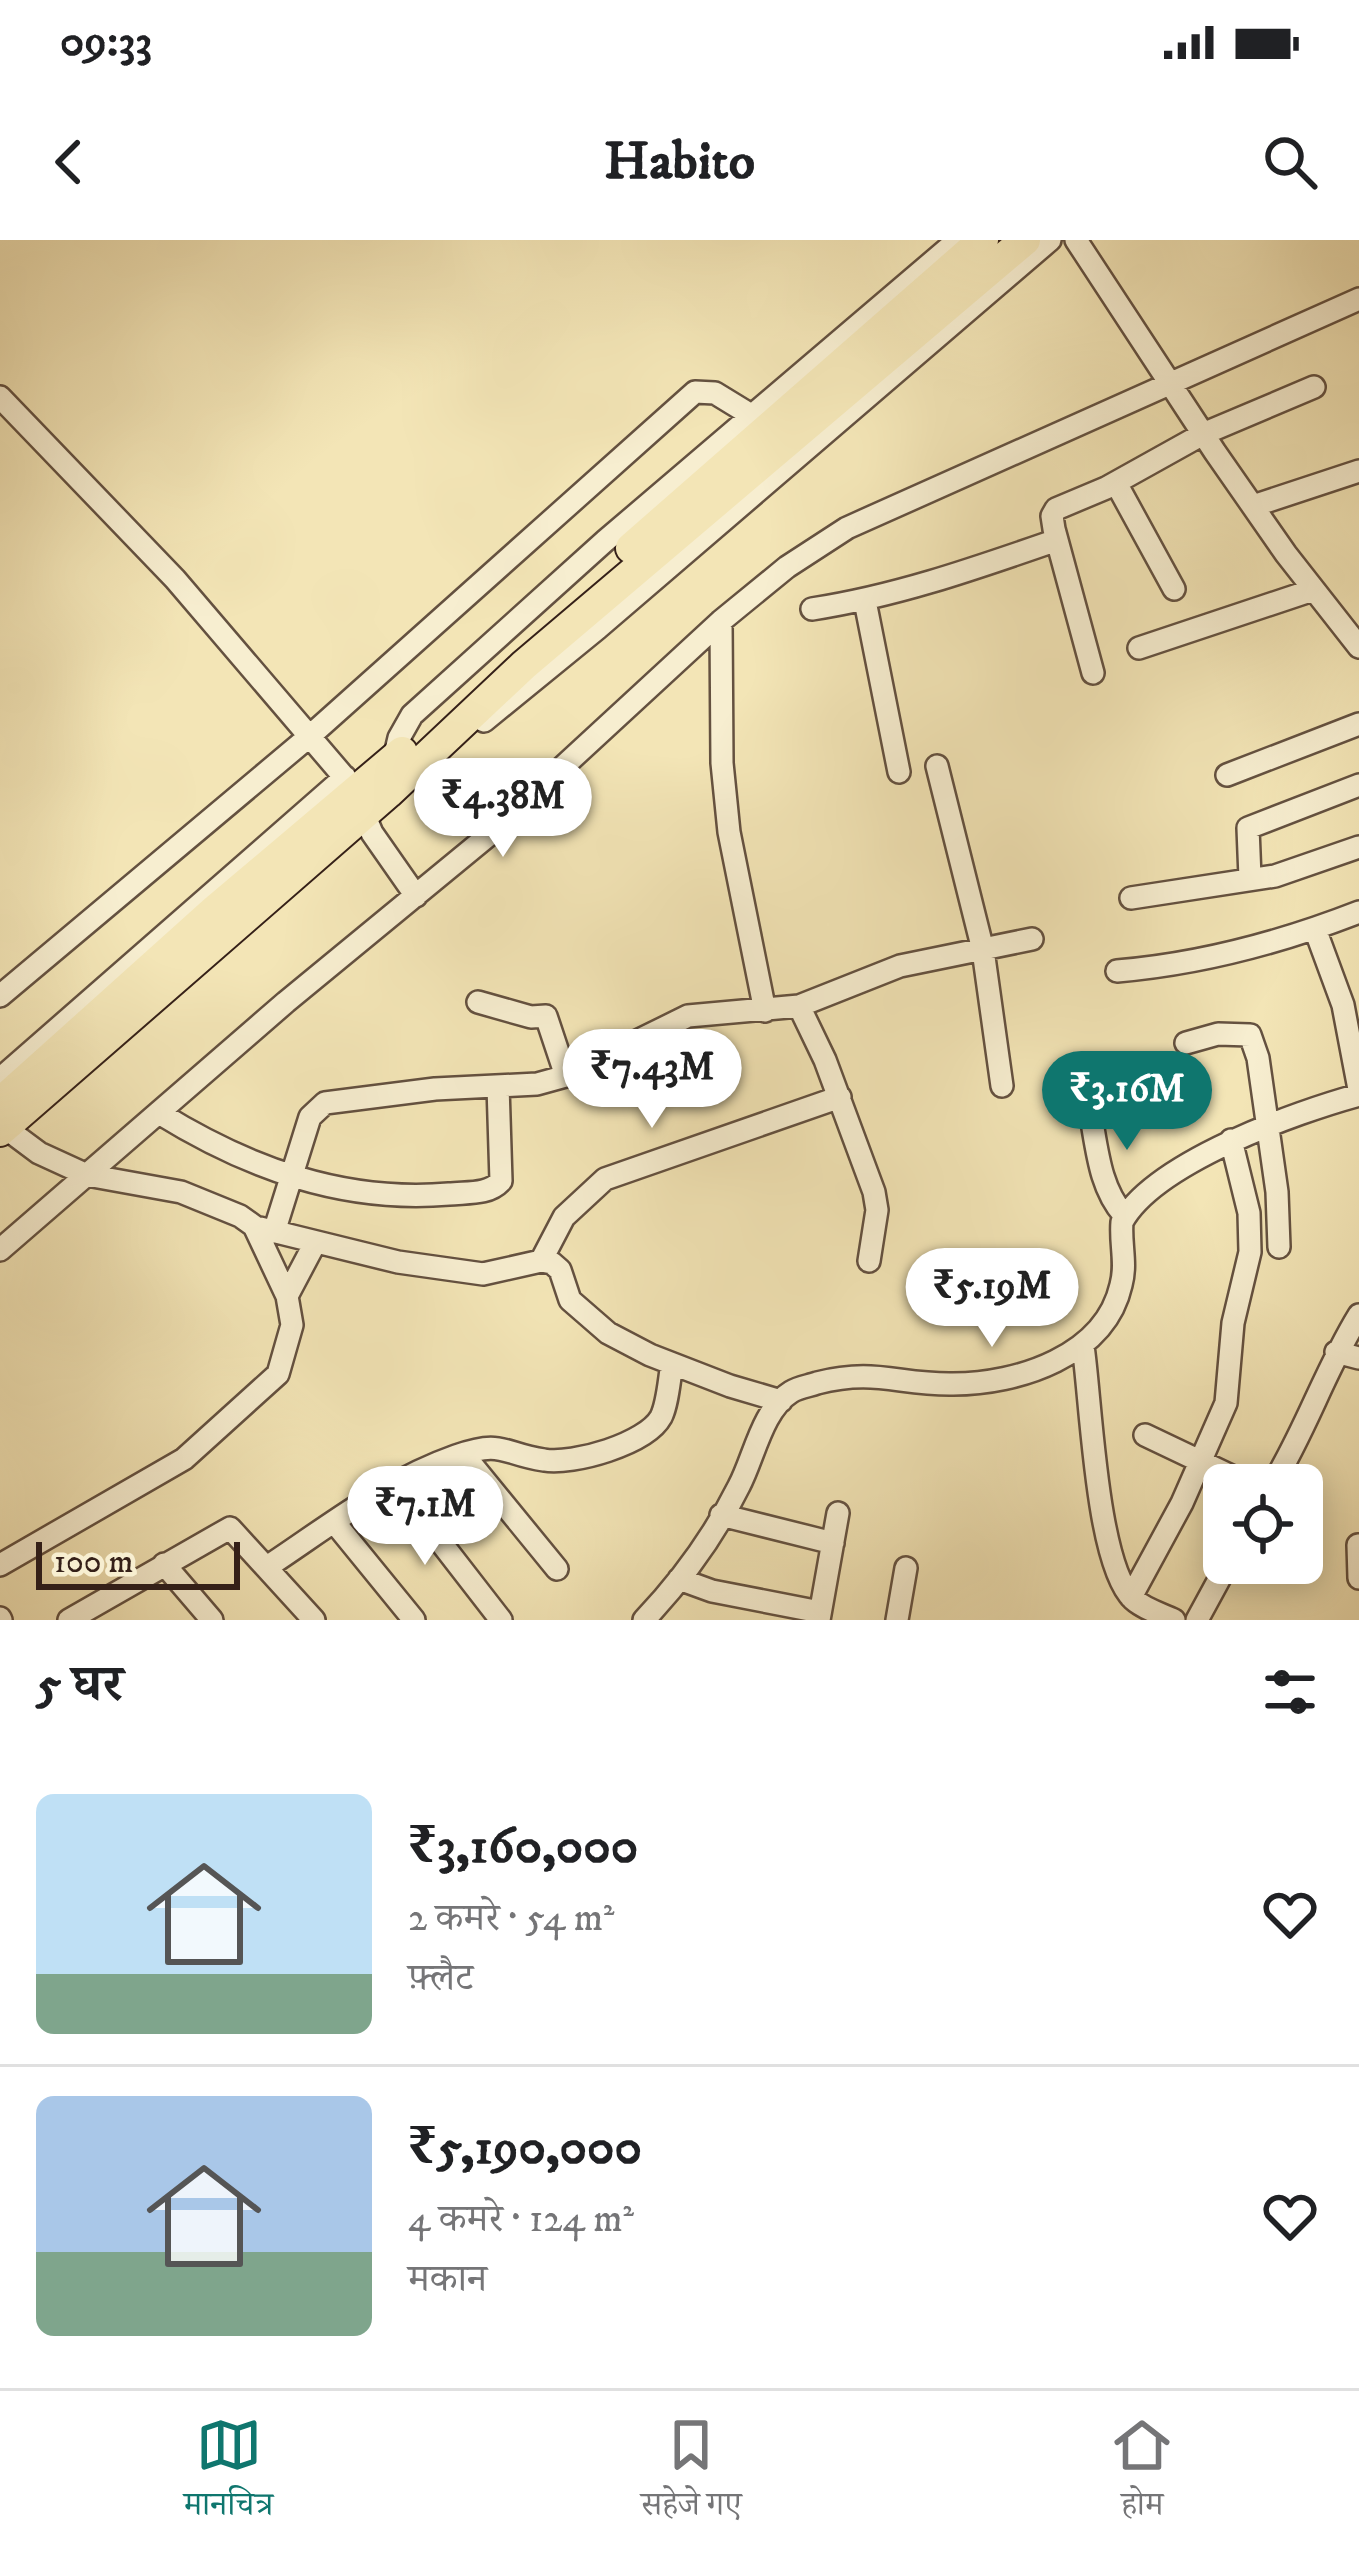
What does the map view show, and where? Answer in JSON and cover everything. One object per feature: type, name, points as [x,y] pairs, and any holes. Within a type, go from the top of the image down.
[{"type":"highway","points":[[3,1128],[261,870],[359,801],[983,240]]},
{"type":"highway","points":[[359,801],[394,759],[741,483],[1025,240]]},
{"type":"street","points":[[394,759],[412,715],[958,240]]},
{"type":"street","points":[[0,1079],[359,801],[428,766],[598,628],[1051,240]]},
{"type":"street","points":[[1076,240],[1253,506],[1359,647]]},
{"type":"street","points":[[0,1250],[488,835],[721,621],[787,567],[847,528],[1359,299]]},
{"type":"street","points":[[1093,674],[1057,539],[1052,516],[1056,509],[1115,483],[1203,434],[1314,387]]},
{"type":"street","points":[[0,996],[311,735],[695,392],[715,393],[752,415]]},
{"type":"street","points":[[5,413],[175,579],[311,735],[359,801],[416,896]]},
{"type":"street","points":[[1253,506],[1359,471]]},
{"type":"street","points":[[1115,483],[1174,589]]},
{"type":"street","points":[[812,609],[865,601],[957,575],[1057,539]]},
{"type":"street","points":[[1138,648],[1313,590]]},
{"type":"street","points":[[865,601],[899,772]]},
{"type":"street","points":[[721,621],[722,763],[729,832],[765,1011]]},
{"type":"street","points":[[1227,775],[1359,724]]},
{"type":"street","points":[[938,766],[983,950],[1002,1087]]},
{"type":"street","points":[[1250,878],[1248,828],[1359,785]]},
{"type":"street","points":[[1131,898],[1306,868],[1359,847]]},
{"type":"street","points":[[1117,971],[1191,963],[1359,912]]},
{"type":"street","points":[[644,1620],[679,1579],[721,1515],[781,1401],[797,1389],[855,1374],[952,1384],[993,1379],[1061,1358],[1083,1346],[1116,1303],[1125,1265],[1124,1215],[1178,1172],[1231,1140],[1359,1092],[1340,992],[1315,929]]},
{"type":"street","points":[[0,1565],[184,1459],[278,1374],[292,1324],[264,1229],[290,1178],[310,1117],[325,1103],[435,1088],[537,1084],[566,1076],[688,1016],[799,1006],[900,966],[1032,939]]},
{"type":"street","points":[[478,1002],[531,1017],[546,1016],[566,1076]]},
{"type":"street","points":[[799,1006],[840,1097],[876,1201],[869,1261]]},
{"type":"street","points":[[1186,1042],[1217,1034],[1250,1034],[1258,1058],[1277,1192],[1279,1247]]},
{"type":"street","points":[[159,1113],[195,1135],[290,1178],[334,1190],[428,1196],[490,1190],[501,1181],[498,1086]]},
{"type":"street","points":[[541,1261],[564,1217],[605,1179],[840,1097]]},
{"type":"street","points":[[1090,1111],[1104,1180],[1111,1201],[1124,1215]]},
{"type":"street","points":[[3,1128],[39,1154],[87,1175],[181,1192],[264,1229],[315,1243],[398,1262],[483,1274],[541,1261],[560,1270],[570,1300],[608,1333],[672,1364],[781,1401]]},
{"type":"street","points":[[1131,1597],[1181,1503],[1226,1402],[1233,1323],[1250,1252],[1249,1213],[1231,1140]]},
{"type":"street","points":[[287,1296],[315,1243]]},
{"type":"street","points":[[1285,1464],[1301,1439],[1336,1352],[1359,1315]]},
{"type":"street","points":[[1083,1346],[1094,1465],[1117,1567],[1131,1597],[1174,1620]]},
{"type":"street","points":[[1336,1352],[1359,1358]]},
{"type":"street","points":[[267,1567],[394,1482],[463,1454],[491,1445],[564,1462],[625,1444],[652,1429],[662,1415],[672,1364]]},
{"type":"street","points":[[1145,1435],[1204,1464]]},
{"type":"street","points":[[463,1454],[557,1568]]},
{"type":"street","points":[[394,1482],[501,1620]]},
{"type":"street","points":[[679,1579],[820,1616],[838,1513]]},
{"type":"street","points":[[721,1515],[833,1543]]},
{"type":"street","points":[[334,1522],[414,1620]]},
{"type":"street","points":[[76,1618],[230,1528],[314,1620]]},
{"type":"street","points":[[1358,1546],[1359,1578]]},
{"type":"street","points":[[164,1564],[212,1620]]},
{"type":"street","points":[[897,1620],[906,1568]]},
{"type":"street","points":[[1197,1620],[1217,1584]]}]
